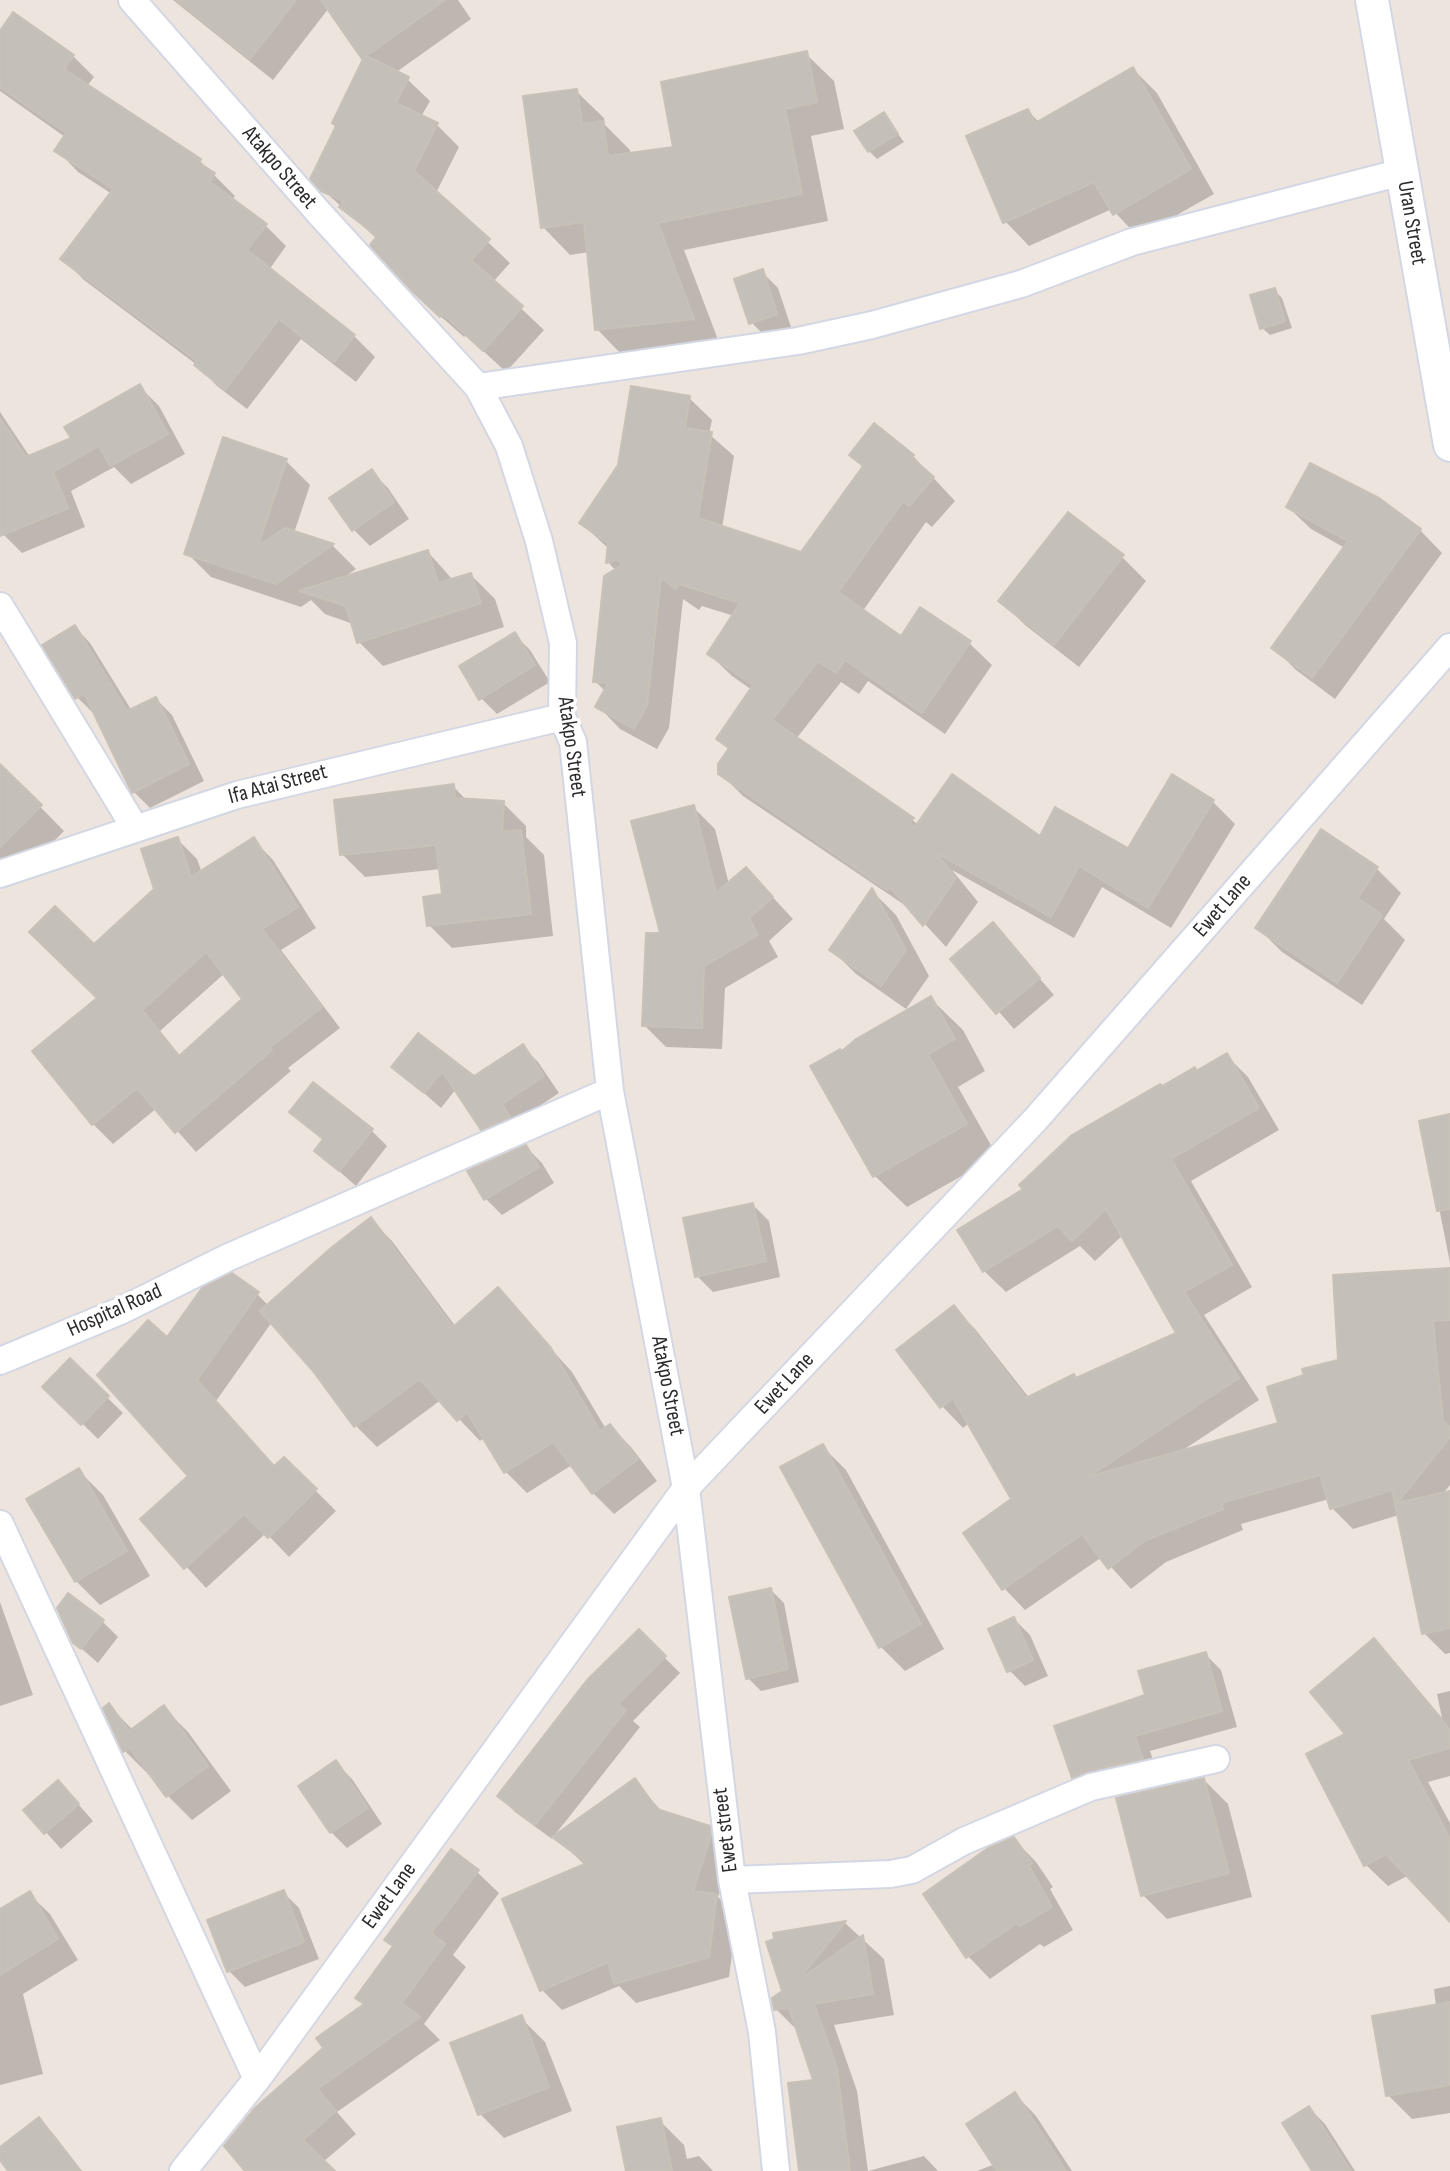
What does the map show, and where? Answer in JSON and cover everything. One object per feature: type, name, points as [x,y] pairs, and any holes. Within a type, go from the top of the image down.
[{"type":"street","name":"Atakpo Street","points":[[132,0],[320,214],[478,387],[509,446],[539,541],[563,643],[562,717],[573,742],[610,1091],[686,1488]]},
{"type":"street","name":"Uran Street","points":[[1372,0],[1450,445]]},
{"type":"street","points":[[478,387],[798,341],[872,325],[1021,284],[1132,242],[1402,172]]},
{"type":"street","points":[[0,606],[135,828]]},
{"type":"street","name":"Ewet Lane","points":[[183,2171],[257,2079],[686,1488],[1035,1120],[1450,647]]},
{"type":"street","name":"Ifa Atai Street","points":[[0,874],[237,795],[562,717]]},
{"type":"street","name":"Hospital Road","points":[[0,1361],[120,1311],[229,1257],[610,1091]]},
{"type":"street","name":"Ewet street","points":[[686,1488],[732,1880],[762,2032],[776,2171]]},
{"type":"street","points":[[0,1524],[257,2079]]},
{"type":"street","points":[[732,1880],[890,1874],[912,1870],[964,1841],[1091,1787],[1216,1759]]},
{"type":"building","points":[[176,0],[296,0],[250,59]]},
{"type":"building","points":[[321,0],[445,0],[366,56],[409,77],[396,103],[438,123],[414,171],[490,239],[471,260],[523,306],[483,351],[443,314],[440,317],[412,291],[370,245],[377,236],[339,207],[344,201],[321,191],[310,179],[336,126],[332,123],[364,57],[362,59]]},
{"type":"building","points":[[13,12],[74,55],[64,69],[201,159],[199,163],[215,173],[210,182],[267,224],[247,250],[355,335],[334,362],[279,319],[225,390],[194,365],[197,361],[60,259],[113,189],[54,151],[66,133],[0,87],[0,31]]},
{"type":"building","points":[[807,51],[817,102],[785,109],[802,194],[658,223],[694,319],[595,330],[584,222],[541,228],[523,96],[577,89],[582,124],[603,121],[608,156],[673,147],[661,82]]},
{"type":"building","points":[[1133,67],[1191,169],[1113,215],[1094,182],[1003,223],[966,136],[1028,109],[1035,123]]},
{"type":"building","points":[[884,112],[898,134],[868,152],[854,131]]},
{"type":"building","points":[[763,269],[777,314],[749,324],[734,279]]},
{"type":"building","points":[[1275,288],[1285,321],[1260,329],[1250,295]]},
{"type":"building","points":[[140,384],[168,434],[110,466],[99,446],[53,472],[68,508],[0,536],[0,418],[26,457],[71,438],[64,427]]},
{"type":"building","points":[[631,386],[690,396],[685,428],[712,432],[698,518],[801,552],[863,466],[849,455],[874,423],[914,455],[912,458],[934,477],[909,506],[903,501],[838,592],[901,636],[920,607],[971,641],[922,713],[845,660],[836,673],[818,661],[772,720],[914,818],[910,822],[914,828],[952,774],[1040,836],[1055,807],[1128,848],[1172,774],[1214,800],[1148,908],[1079,866],[1051,917],[936,853],[956,878],[923,926],[891,888],[887,890],[718,774],[718,764],[729,748],[716,739],[753,685],[707,654],[740,603],[679,584],[676,589],[661,578],[647,705],[634,729],[595,707],[608,683],[593,682],[604,576],[622,565],[618,559],[606,563],[608,543],[579,523],[618,465]]},
{"type":"building","points":[[223,437],[287,459],[258,546],[285,528],[334,544],[276,584],[184,554]]},
{"type":"building","points":[[1310,463],[1379,498],[1421,529],[1312,678],[1271,648],[1348,541],[1286,507]]},
{"type":"building","points":[[372,469],[394,502],[352,531],[329,498]]},
{"type":"building","points":[[1068,512],[1124,555],[1054,645],[998,601]]},
{"type":"building","points":[[428,550],[438,583],[471,573],[481,603],[357,643],[346,606],[299,591]]},
{"type":"building","points":[[75,625],[127,711],[156,697],[189,764],[132,793],[84,693],[75,699],[42,645]]},
{"type":"building","points":[[515,632],[535,665],[479,700],[459,666]]},
{"type":"building","points":[[0,764],[42,805],[0,847]]},
{"type":"building","points":[[454,784],[455,798],[504,801],[502,832],[521,830],[531,914],[427,926],[423,897],[442,894],[436,845],[340,855],[334,800]]},
{"type":"building","points":[[694,805],[716,893],[746,867],[773,897],[749,918],[758,935],[704,966],[702,1028],[642,1026],[646,933],[660,933],[631,821]]},
{"type":"building","points":[[1321,829],[1378,867],[1358,898],[1382,915],[1337,983],[1255,928]]},
{"type":"building","points":[[178,837],[191,877],[254,837],[298,907],[262,929],[322,1007],[269,1048],[272,1050],[175,1133],[137,1088],[92,1125],[32,1051],[97,998],[29,932],[55,906],[94,944],[154,889],[141,849]],"holes":[[[206,952],[242,999],[179,1056],[142,1010]]]},
{"type":"building","points":[[872,888],[906,950],[881,986],[829,950]]},
{"type":"building","points":[[993,922],[1040,978],[996,1014],[950,959]]},
{"type":"building","points":[[931,996],[955,1039],[928,1054],[967,1124],[873,1177],[810,1066],[840,1049],[842,1051],[856,1039]]},
{"type":"building","points":[[418,1033],[474,1076],[523,1044],[544,1076],[502,1104],[510,1117],[481,1130],[442,1071],[424,1093],[391,1067]]},
{"type":"building","points":[[1227,1053],[1259,1108],[1171,1159],[1232,1265],[1184,1292],[1239,1378],[1088,1477],[1278,1423],[1267,1387],[1304,1375],[1302,1369],[1338,1360],[1333,1275],[1450,1268],[1450,1320],[1433,1321],[1443,1421],[1450,1427],[1450,1437],[1397,1503],[1450,1491],[1450,1628],[1422,1634],[1392,1490],[1330,1509],[1320,1475],[1221,1503],[1223,1509],[1144,1541],[1108,1569],[1082,1534],[1002,1590],[963,1533],[1011,1499],[953,1398],[940,1408],[896,1350],[954,1305],[1026,1398],[1074,1374],[1076,1378],[1176,1333],[1106,1209],[1072,1241],[1058,1226],[983,1272],[957,1230],[1023,1189],[1019,1185],[1072,1135],[1160,1084],[1162,1086],[1195,1067],[1196,1071]]},
{"type":"building","points":[[313,1082],[373,1129],[339,1171],[314,1151],[323,1139],[289,1112]]},
{"type":"building","points":[[1450,1114],[1450,1209],[1437,1211],[1419,1121]]},
{"type":"building","points":[[526,1145],[539,1167],[484,1200],[467,1171]]},
{"type":"building","points":[[753,1203],[766,1261],[695,1277],[683,1218]]},
{"type":"building","points":[[371,1217],[453,1327],[498,1287],[551,1348],[600,1431],[610,1424],[638,1459],[592,1494],[553,1442],[504,1473],[467,1412],[457,1421],[420,1379],[354,1427],[313,1371],[260,1311]]},
{"type":"building","points":[[232,1273],[259,1292],[197,1380],[274,1466],[284,1457],[317,1489],[268,1538],[244,1514],[184,1569],[140,1519],[188,1476],[97,1375],[148,1320],[167,1337],[202,1288]]},
{"type":"building","points":[[70,1358],[109,1396],[81,1425],[42,1387]]},
{"type":"building","points":[[823,1444],[921,1624],[879,1648],[780,1467]]},
{"type":"building","points":[[79,1468],[127,1551],[75,1582],[26,1499]]},
{"type":"building","points":[[771,1588],[788,1669],[746,1679],[729,1597]]},
{"type":"building","points":[[68,1593],[104,1620],[81,1649],[73,1643],[57,1608]]},
{"type":"building","points":[[1014,1617],[1033,1660],[1007,1672],[988,1629]]},
{"type":"building","points":[[639,1629],[666,1656],[618,1704],[626,1710],[535,1825],[497,1796],[587,1680]]},
{"type":"building","points":[[1374,1638],[1450,1730],[1450,1748],[1408,1760],[1450,1839],[1450,1922],[1386,1854],[1364,1866],[1306,1754],[1345,1734],[1310,1692]]},
{"type":"building","points":[[1206,1652],[1222,1711],[1135,1736],[1143,1759],[1088,1771],[1072,1778],[1054,1726],[1145,1695],[1138,1671]]},
{"type":"building","points":[[109,1703],[129,1731],[164,1705],[208,1766],[166,1797],[130,1748],[123,1752],[103,1708]]},
{"type":"building","points":[[336,1760],[368,1808],[330,1833],[298,1786]]},
{"type":"building","points":[[635,1778],[657,1809],[710,1826],[711,1836],[693,1891],[717,1894],[709,1957],[614,1984],[608,1962],[540,1991],[502,1899],[587,1863],[552,1837]]},
{"type":"building","points":[[1204,1778],[1229,1873],[1141,1896],[1116,1798]]},
{"type":"building","points":[[58,1780],[79,1804],[44,1834],[23,1810]]},
{"type":"building","points":[[1014,1837],[1032,1863],[1029,1866],[1052,1907],[1020,1926],[1017,1923],[966,1958],[923,1894],[988,1848]]},
{"type":"building","points":[[451,1849],[479,1870],[431,1933],[445,1944],[402,2003],[420,2017],[317,2089],[336,2111],[303,2140],[335,2171],[245,2171],[224,2146],[255,2108],[323,2048],[316,2038],[364,2004],[355,1998],[393,1946],[384,1940]]},
{"type":"building","points":[[284,1890],[304,1942],[227,1972],[207,1920]]},
{"type":"building","points":[[30,1891],[58,1939],[0,1975],[0,1909]]},
{"type":"building","points":[[846,1921],[803,1974],[863,1935],[873,1994],[814,2004],[837,2068],[850,2171],[799,2171],[788,2083],[813,2080],[789,2008],[774,2010],[772,1998],[782,1991],[766,1942],[774,1939],[773,1933]]},
{"type":"building","points":[[1450,2002],[1450,2085],[1386,2096],[1372,2016]]},
{"type":"building","points":[[522,2015],[549,2087],[478,2115],[450,2043]]},
{"type":"building","points":[[1015,2092],[1066,2171],[997,2171],[966,2124]]},
{"type":"building","points":[[1309,2106],[1351,2171],[1312,2171],[1282,2123]]},
{"type":"building","points":[[39,2117],[80,2171],[8,2171],[0,2160],[0,2147]]},
{"type":"building","points":[[661,2118],[672,2171],[626,2171],[617,2127]]}]
